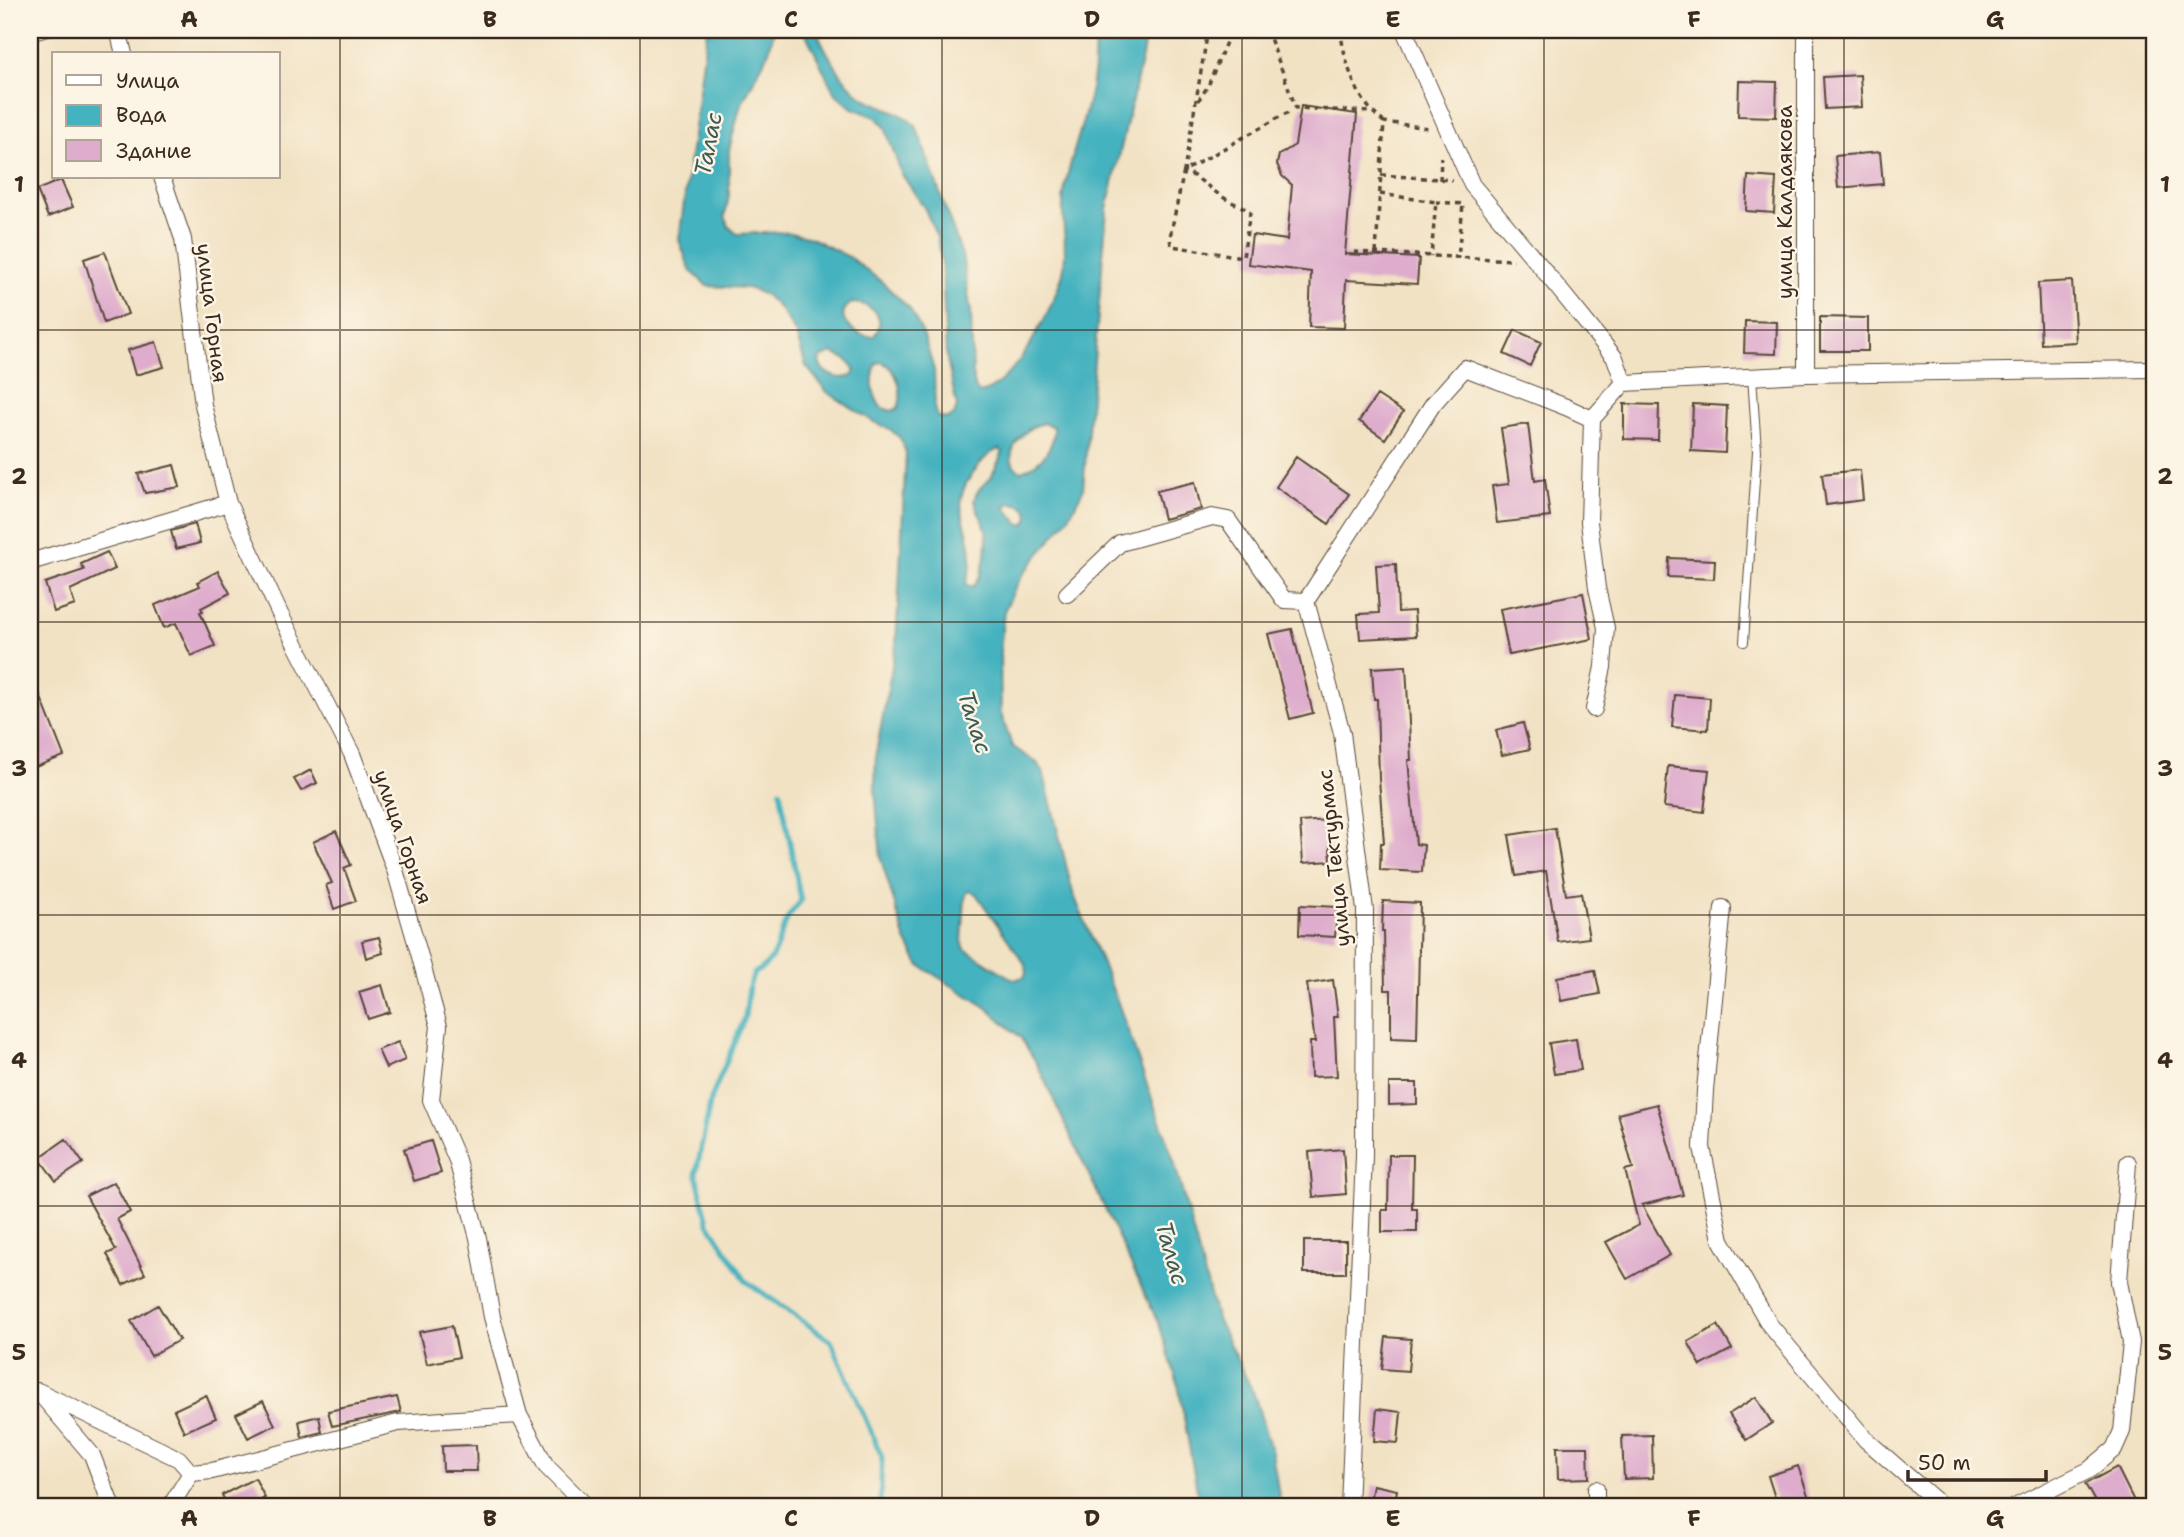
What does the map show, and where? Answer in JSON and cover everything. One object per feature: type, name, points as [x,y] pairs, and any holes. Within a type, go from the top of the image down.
[{"type":"street","points":[[118,30],[124,52]]},
{"type":"street","points":[[1404,30],[1472,185],[1615,358],[1624,383]]},
{"type":"street","name":"улица Калдаякова","points":[[1806,30],[1806,374]]},
{"type":"street","name":"улица Горная","points":[[162,178],[183,239],[203,405],[228,503],[280,614],[352,754],[395,870],[439,1026],[430,1100],[457,1160],[478,1238],[492,1317],[519,1415],[546,1466],[587,1507]]},
{"type":"street","points":[[1067,594],[1120,543],[1212,517],[1228,520],[1284,600],[1306,601],[1433,404],[1465,368],[1592,419]]},
{"type":"street","points":[[1594,709],[1606,628],[1597,588],[1589,522],[1592,419],[1624,383],[1806,374],[2154,369]]},
{"type":"street","points":[[31,558],[228,503]]},
{"type":"street","name":"улица Тектурмас","points":[[1306,601],[1342,733],[1365,910],[1364,1156],[1349,1507]]},
{"type":"street","points":[[1723,908],[1702,1147],[1721,1240],[1769,1324],[1866,1440],[1943,1507]]},
{"type":"street","points":[[2015,1507],[2089,1469],[2114,1449],[2122,1431],[2131,1342],[2119,1282],[2128,1163]]},
{"type":"street","points":[[34,1389],[179,1459],[191,1473]]},
{"type":"street","points":[[34,1389],[92,1455],[113,1507]]},
{"type":"street","points":[[191,1473],[212,1471],[398,1423],[519,1415]]},
{"type":"street","points":[[170,1507],[191,1473]]},
{"type":"street","points":[[1596,1489],[1596,1507]]},
{"type":"lane","points":[[30,37],[55,30]]},
{"type":"lane","points":[[1744,642],[1757,451],[1752,376]]},
{"type":"path","points":[[1184,172],[1202,179],[1224,199],[1250,213],[1243,257],[1171,246],[1170,237],[1197,102],[1208,30]]},
{"type":"path","points":[[1197,102],[1208,86],[1231,30]]},
{"type":"path","points":[[1267,30],[1296,108],[1370,112]]},
{"type":"path","points":[[1340,30],[1354,84],[1370,112],[1384,122],[1448,131]]},
{"type":"path","points":[[1184,172],[1292,110]]},
{"type":"path","points":[[1376,253],[1384,122]]},
{"type":"path","points":[[1381,175],[1462,181]]},
{"type":"path","points":[[1458,258],[1463,192]]},
{"type":"path","points":[[1380,194],[1463,204]]},
{"type":"path","points":[[1431,256],[1436,202]]},
{"type":"path","points":[[1354,252],[1537,262]]},
{"type":"water","name":"Талас","points":[[707,30],[774,30],[769,51],[740,107],[729,150],[729,195],[725,216],[728,226],[737,234],[786,232],[811,238],[849,257],[882,282],[910,309],[923,334],[934,370],[935,410],[938,417],[947,419],[954,415],[957,406],[946,355],[942,263],[937,237],[925,209],[901,173],[885,127],[876,117],[852,108],[834,92],[804,30],[816,30],[838,69],[860,95],[898,113],[916,126],[962,255],[971,312],[973,382],[980,393],[993,387],[1020,359],[1044,319],[1060,281],[1065,257],[1063,197],[1091,91],[1095,51],[1093,30],[1146,30],[1107,209],[1083,490],[1069,517],[1021,577],[1004,611],[1000,652],[1001,714],[1012,746],[1037,763],[1043,771],[1073,893],[1117,1000],[1174,1161],[1216,1317],[1254,1394],[1272,1453],[1281,1507],[1200,1507],[1178,1384],[1159,1324],[1036,1062],[1020,1037],[986,1007],[919,965],[905,938],[881,859],[875,789],[876,753],[896,645],[906,453],[901,439],[890,429],[827,392],[806,366],[796,334],[781,310],[766,295],[748,288],[707,286],[690,270],[679,240]],"holes":[[[852,303],[871,309],[879,323],[874,336],[860,334],[848,326],[843,314]],[[832,353],[846,359],[855,371],[852,376],[837,377],[824,371],[819,363],[820,358]],[[882,362],[888,365],[896,376],[900,402],[898,408],[892,411],[882,408],[876,398],[873,380],[877,363]],[[1043,423],[1054,427],[1054,435],[1045,455],[1034,465],[1021,471],[1012,462],[1012,451],[1023,434]],[[999,449],[1003,452],[992,475],[974,500],[985,526],[987,544],[982,569],[972,587],[966,584],[971,557],[961,502],[968,480],[980,463]],[[1010,503],[1022,506],[1027,511],[1029,517],[1026,524],[1019,524],[1005,507]],[[967,892],[976,894],[1025,964],[1024,977],[1014,980],[965,949],[962,942]]]},
{"type":"building","points":[[1860,75],[1862,107],[1825,109],[1823,77]]},
{"type":"building","points":[[1739,81],[1777,82],[1776,117],[1738,116]]},
{"type":"building","points":[[1301,106],[1357,114],[1345,254],[1419,258],[1417,284],[1346,280],[1344,328],[1309,327],[1311,272],[1248,264],[1252,235],[1287,240],[1292,185],[1282,176],[1277,164],[1279,155],[1295,145]]},
{"type":"building","points":[[1880,152],[1883,184],[1838,188],[1835,156]]},
{"type":"building","points":[[1748,176],[1776,178],[1774,213],[1746,211]]},
{"type":"building","points":[[61,180],[73,207],[48,217],[37,190]]},
{"type":"building","points":[[105,252],[128,314],[104,323],[84,259]]},
{"type":"building","points":[[2072,281],[2076,342],[2041,344],[2038,283]]},
{"type":"building","points":[[1820,317],[1868,318],[1868,351],[1820,351]]},
{"type":"building","points":[[1745,321],[1777,322],[1776,354],[1744,353]]},
{"type":"building","points":[[1515,330],[1541,342],[1530,366],[1504,354]]},
{"type":"building","points":[[156,342],[164,367],[135,375],[128,350]]},
{"type":"building","points":[[1377,395],[1403,412],[1385,439],[1359,421]]},
{"type":"building","points":[[1624,404],[1659,405],[1658,440],[1624,439]]},
{"type":"building","points":[[1693,404],[1727,406],[1725,453],[1691,451]]},
{"type":"building","points":[[1528,424],[1535,481],[1545,479],[1550,517],[1497,523],[1492,486],[1509,484],[1501,428]]},
{"type":"building","points":[[1296,457],[1349,494],[1329,524],[1276,487]]},
{"type":"building","points":[[174,465],[180,487],[145,493],[138,474]]},
{"type":"building","points":[[1860,470],[1863,500],[1826,505],[1822,474]]},
{"type":"building","points":[[1195,482],[1201,509],[1164,519],[1157,491]]},
{"type":"building","points":[[195,524],[200,543],[176,549],[171,531]]},
{"type":"building","points":[[107,552],[115,569],[70,590],[75,605],[54,612],[45,583],[84,570],[81,564]]},
{"type":"building","points":[[1669,558],[1715,560],[1714,579],[1668,577]]},
{"type":"building","points":[[1396,564],[1398,612],[1414,611],[1416,636],[1360,639],[1358,614],[1379,613],[1376,565]]},
{"type":"building","points":[[218,571],[230,593],[201,608],[203,611],[200,612],[215,646],[191,656],[176,623],[164,628],[155,605],[200,586],[197,582]]},
{"type":"building","points":[[1583,593],[1592,639],[1509,655],[1500,609]]},
{"type":"building","points":[[1292,629],[1313,713],[1290,719],[1268,634]]},
{"type":"building","points":[[1406,666],[1411,760],[1408,760],[1416,844],[1424,845],[1422,872],[1380,870],[1381,843],[1384,843],[1377,699],[1374,699],[1372,668]]},
{"type":"building","points":[[30,670],[64,756],[30,769]]},
{"type":"building","points":[[1675,695],[1710,698],[1708,730],[1672,727]]},
{"type":"building","points":[[1523,723],[1530,749],[1502,755],[1496,730]]},
{"type":"building","points":[[1668,766],[1709,770],[1704,812],[1664,807]]},
{"type":"building","points":[[311,770],[317,783],[301,791],[294,779]]},
{"type":"building","points":[[1328,820],[1331,861],[1303,863],[1300,822]]},
{"type":"building","points":[[1555,828],[1566,895],[1581,893],[1589,938],[1558,942],[1546,871],[1516,876],[1509,835]]},
{"type":"building","points":[[336,831],[351,865],[344,868],[356,901],[334,909],[326,885],[332,883],[313,842]]},
{"type":"building","points":[[1383,901],[1420,903],[1417,1039],[1391,1038],[1391,990],[1385,990]]},
{"type":"building","points":[[1300,905],[1337,907],[1335,937],[1299,935]]},
{"type":"building","points":[[379,937],[383,953],[366,958],[362,941]]},
{"type":"building","points":[[1595,970],[1600,994],[1561,1001],[1557,977]]},
{"type":"building","points":[[1333,980],[1338,1017],[1334,1017],[1337,1076],[1311,1077],[1310,1042],[1315,1042],[1307,984]]},
{"type":"building","points":[[382,985],[390,1012],[368,1019],[359,992]]},
{"type":"building","points":[[1576,1039],[1581,1070],[1554,1074],[1549,1043]]},
{"type":"building","points":[[398,1042],[405,1060],[386,1068],[378,1050]]},
{"type":"building","points":[[1389,1083],[1417,1083],[1417,1104],[1389,1105]]},
{"type":"building","points":[[1657,1104],[1683,1195],[1642,1205],[1670,1255],[1627,1279],[1606,1242],[1639,1225],[1625,1170],[1633,1168],[1618,1114]]},
{"type":"building","points":[[66,1139],[83,1163],[56,1181],[39,1158]]},
{"type":"building","points":[[431,1141],[441,1173],[414,1181],[404,1149]]},
{"type":"building","points":[[1343,1149],[1346,1194],[1313,1197],[1309,1152]]},
{"type":"building","points":[[1389,1155],[1413,1155],[1412,1209],[1417,1209],[1417,1232],[1382,1232],[1382,1210],[1388,1210]]},
{"type":"building","points":[[114,1182],[130,1212],[117,1219],[145,1274],[123,1285],[107,1254],[116,1250],[86,1196]]},
{"type":"building","points":[[1304,1241],[1346,1241],[1346,1273],[1304,1273]]},
{"type":"building","points":[[158,1305],[179,1340],[151,1356],[131,1321]]},
{"type":"building","points":[[1718,1325],[1732,1349],[1701,1366],[1688,1342]]},
{"type":"building","points":[[452,1326],[459,1357],[427,1364],[419,1332]]},
{"type":"building","points":[[1386,1337],[1411,1339],[1408,1371],[1382,1369]]},
{"type":"building","points":[[206,1395],[216,1418],[184,1432],[174,1410]]},
{"type":"building","points":[[397,1397],[401,1412],[332,1426],[328,1411]]},
{"type":"building","points":[[1756,1397],[1772,1423],[1746,1440],[1729,1414]]},
{"type":"building","points":[[263,1401],[275,1425],[248,1438],[236,1414]]},
{"type":"building","points":[[1377,1409],[1401,1412],[1398,1443],[1374,1441]]},
{"type":"building","points":[[319,1416],[322,1432],[302,1437],[299,1421]]},
{"type":"building","points":[[1652,1435],[1653,1478],[1624,1479],[1622,1436]]},
{"type":"building","points":[[476,1445],[477,1471],[443,1471],[442,1446]]},
{"type":"building","points":[[1557,1447],[1588,1447],[1589,1478],[1558,1479]]},
{"type":"building","points":[[1798,1466],[1810,1501],[1792,1507],[1778,1507],[1768,1476]]},
{"type":"building","points":[[2117,1467],[2135,1503],[2126,1507],[2098,1507],[2085,1484]]},
{"type":"building","points":[[255,1478],[265,1498],[246,1507],[228,1507],[222,1495]]},
{"type":"building","points":[[1373,1485],[1397,1490],[1394,1507],[1369,1507]]},
{"type":"waterway","points":[[780,790],[801,901],[788,917],[772,957],[754,973],[745,1017],[711,1099],[696,1174],[708,1222],[746,1281],[831,1341],[882,1457],[880,1507]]}]
